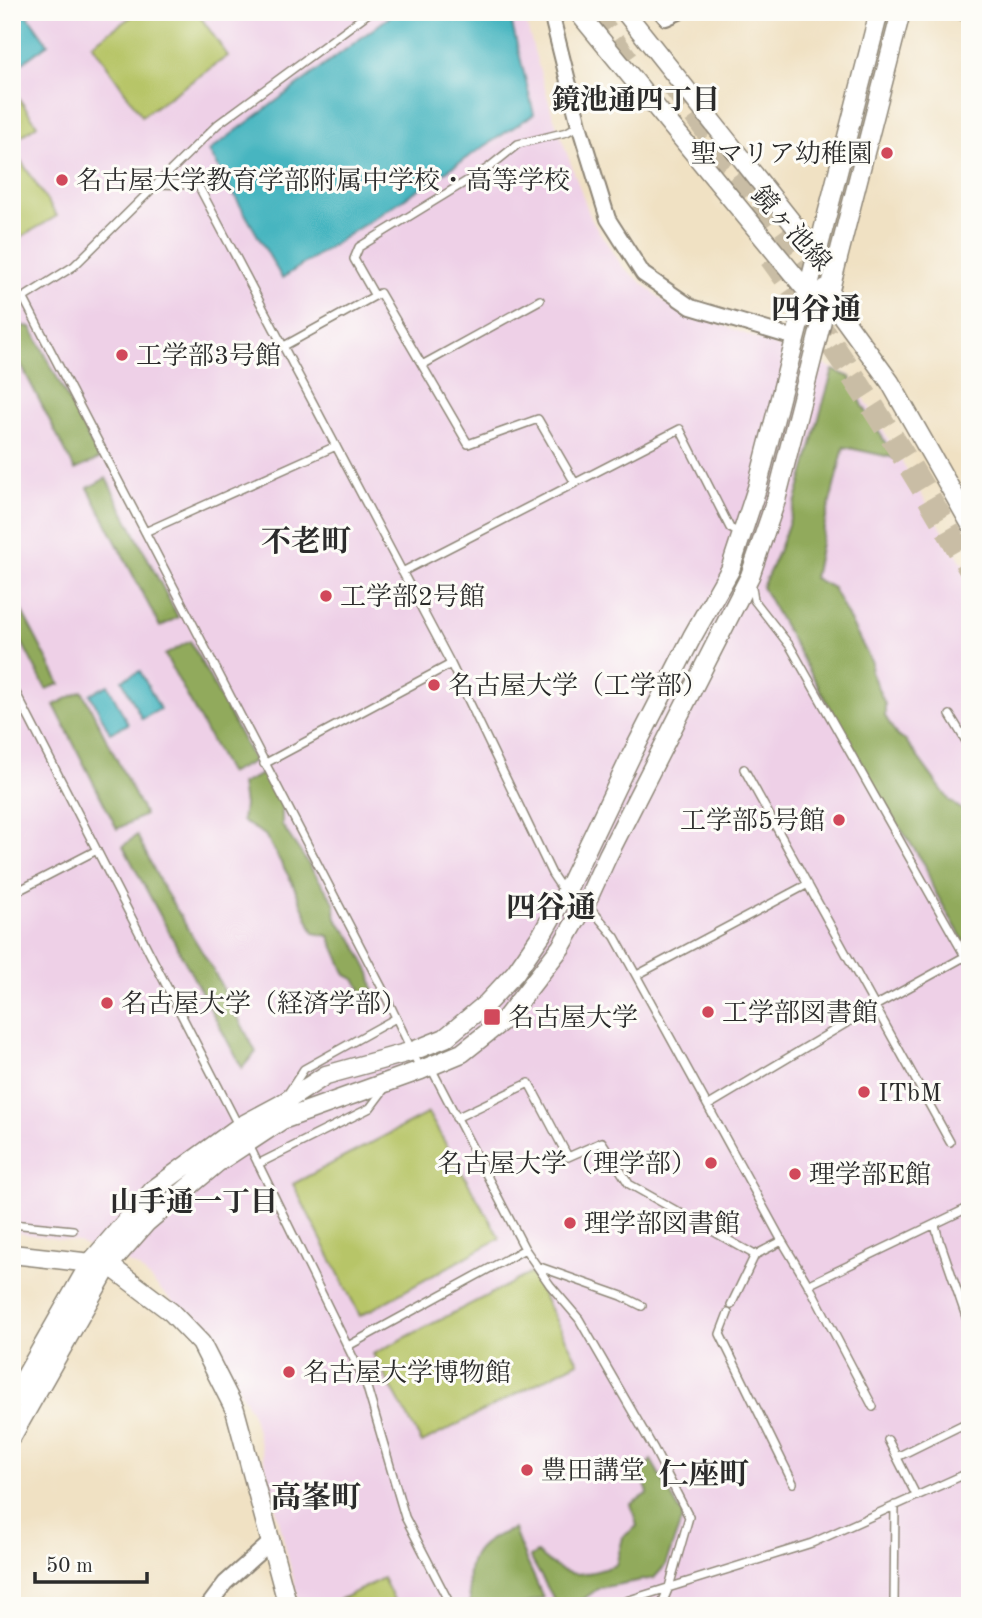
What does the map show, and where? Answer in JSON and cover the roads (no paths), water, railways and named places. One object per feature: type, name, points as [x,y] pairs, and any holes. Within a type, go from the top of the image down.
[{"type":"street","points":[[559,12],[554,21],[579,125],[608,219],[643,274],[691,307],[795,338]]},
{"type":"street","name":"鏡ヶ池線","points":[[578,12],[807,291],[828,297],[818,254],[625,12]]},
{"type":"street","points":[[661,12],[666,18],[679,12]]},
{"type":"street","points":[[12,1400],[90,1263],[154,1189],[239,1127],[280,1105],[326,1075],[413,1051],[445,1038],[487,1003],[515,973],[542,934],[565,894],[692,637],[730,570],[757,488],[879,12]]},
{"type":"street","points":[[12,1436],[109,1265],[146,1223],[218,1163],[282,1120],[426,1069],[467,1050],[506,1018],[561,947],[586,903],[750,576],[776,500],[901,12]]},
{"type":"street","points":[[962,12],[970,13]]},
{"type":"street","points":[[828,297],[890,382],[970,523]]},
{"type":"street","points":[[12,1254],[109,1265],[172,1312],[201,1343],[235,1410],[288,1606]]},
{"type":"street","points":[[208,1606],[225,1583],[272,1541]]},
{"type":"lane","points":[[12,305],[74,266],[218,124],[370,12]]},
{"type":"lane","points":[[375,296],[354,259],[359,247],[488,168],[518,144],[567,132],[579,125]]},
{"type":"lane","points":[[157,184],[198,185],[451,664],[552,874],[565,894]]},
{"type":"lane","points":[[284,346],[380,293],[468,444],[538,419],[575,483]]},
{"type":"lane","points":[[24,299],[413,1051],[456,1118],[525,1249],[579,1320],[654,1449],[689,1517],[661,1606]]},
{"type":"lane","points":[[422,365],[540,300]]},
{"type":"lane","points":[[402,572],[680,429],[730,528],[742,534]]},
{"type":"lane","points":[[145,532],[336,446]]},
{"type":"lane","points":[[750,576],[754,600],[790,646],[970,965]]},
{"type":"lane","points":[[264,764],[451,664]]},
{"type":"lane","points":[[12,685],[248,1144],[348,1346],[366,1384],[405,1517],[451,1606]]},
{"type":"lane","points":[[950,715],[970,748]]},
{"type":"lane","points":[[744,769],[950,1142]]},
{"type":"lane","points":[[12,894],[97,850]]},
{"type":"lane","points":[[637,975],[808,884]]},
{"type":"lane","points":[[586,903],[615,937],[637,975],[873,1406]]},
{"type":"lane","points":[[709,1105],[875,1006],[964,957]]},
{"type":"lane","points":[[280,1105],[304,1069],[396,1018]]},
{"type":"lane","points":[[258,1164],[370,1108],[391,1080]]},
{"type":"lane","points":[[456,1118],[529,1083],[568,1157],[602,1142],[629,1184],[755,1255]]},
{"type":"lane","points":[[808,1285],[970,1207]]},
{"type":"lane","points":[[12,1224],[73,1230]]},
{"type":"lane","points":[[934,1225],[970,1328]]},
{"type":"lane","points":[[782,1241],[755,1255],[720,1334],[793,1483]]},
{"type":"lane","points":[[348,1346],[525,1249]]},
{"type":"lane","points":[[536,1266],[622,1296],[642,1306]]},
{"type":"lane","points":[[897,1457],[970,1421]]},
{"type":"lane","points":[[888,1440],[916,1495]]},
{"type":"lane","points":[[610,1606],[812,1543],[970,1472]]},
{"type":"lane","points":[[894,1606],[895,1505]]},
{"type":"water","points":[[12,12],[25,12],[48,44],[22,63],[12,49]]},
{"type":"water","points":[[396,12],[509,12],[534,114],[282,278],[209,151]]},
{"type":"water","points":[[140,671],[160,709],[142,719],[122,680]]},
{"type":"water","points":[[108,685],[128,724],[110,733],[90,694]]},
{"type":"tunnel","points":[[592,12],[632,67]]},
{"type":"tunnel","points":[[674,86],[839,310]]},
{"type":"tunnel","points":[[771,258],[875,410],[970,569]]},
{"type":"place","name":"聖マリア幼稚園","points":[[887,153]]},
{"type":"place","name":"名古屋大学教育学部附属中学校・高等学校","points":[[62,180]]},
{"type":"place","name":"工学部3号館","points":[[122,355]]},
{"type":"place","name":"工学部2号館","points":[[326,596]]},
{"type":"place","name":"名古屋大学（工学部）","points":[[434,685]]},
{"type":"place","name":"工学部5号館","points":[[839,820]]},
{"type":"place","name":"名古屋大学（経済学部）","points":[[107,1003]]},
{"type":"place","name":"工学部図書館","points":[[708,1012]]},
{"type":"place","name":"名古屋大学","points":[[492,1017]]},
{"type":"place","name":"ITbM","points":[[864,1092]]},
{"type":"place","name":"名古屋大学（理学部）","points":[[711,1163]]},
{"type":"place","name":"理学部E館","points":[[795,1174]]},
{"type":"place","name":"理学部図書館","points":[[570,1223]]},
{"type":"place","name":"名古屋大学博物館","points":[[289,1372]]},
{"type":"place","name":"豊田講堂","points":[[527,1470]]},
{"type":"district","name":"鏡池通四丁目","points":[[636,99]]},
{"type":"district","name":"四谷通","points":[[816,309]]},
{"type":"district","name":"不老町","points":[[306,541]]},
{"type":"district","name":"四谷通","points":[[551,907]]},
{"type":"district","name":"山手通一丁目","points":[[194,1201]]},
{"type":"district","name":"仁座町","points":[[704,1474]]},
{"type":"district","name":"高峯町","points":[[316,1497]]}]
